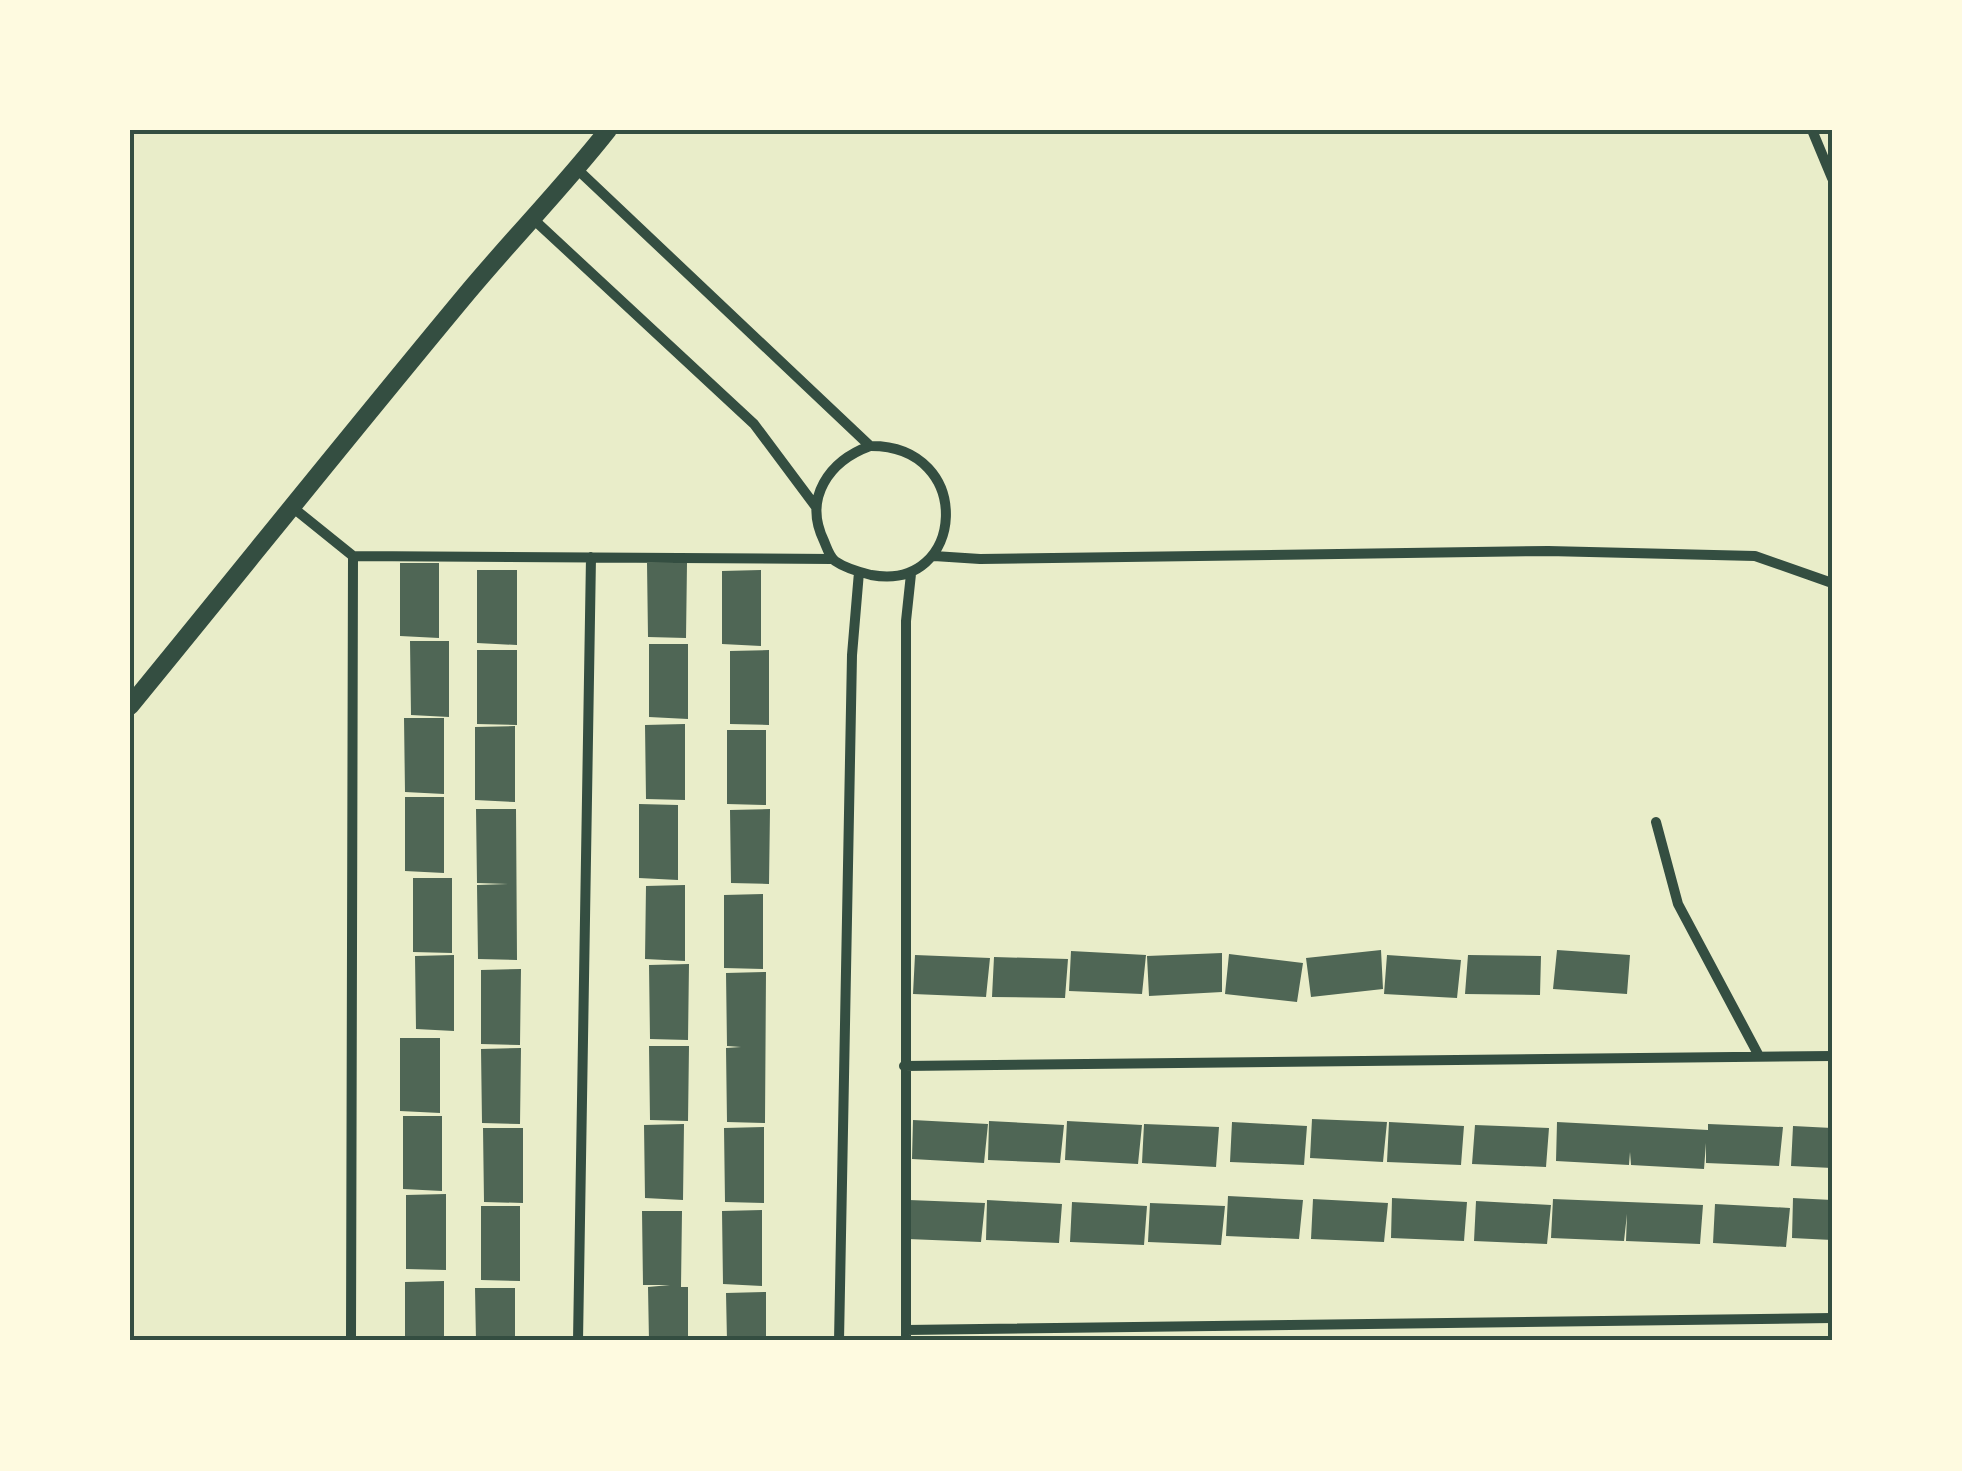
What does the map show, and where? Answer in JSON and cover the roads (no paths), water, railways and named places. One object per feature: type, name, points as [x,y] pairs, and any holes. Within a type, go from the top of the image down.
[{"type":"street","points":[[130,706],[530,217],[608,130]]},
{"type":"street","points":[[1812,130],[1832,178]]},
{"type":"street","points":[[577,169],[870,446]]},
{"type":"street","points":[[530,217],[754,424],[816,508]]},
{"type":"street","points":[[291,506],[354,556],[832,559],[859,572],[885,578],[912,574],[934,556],[946,524],[946,502],[940,482],[928,465],[891,446],[870,446],[833,467],[821,486],[816,508],[818,529],[832,559]]},
{"type":"street","points":[[934,556],[980,559],[1548,552],[1755,556],[1832,582]]},
{"type":"street","points":[[351,1341],[354,556]]},
{"type":"street","points":[[578,1341],[591,556]]},
{"type":"street","points":[[840,1341],[852,654],[859,572]]},
{"type":"street","points":[[912,574],[906,622],[906,1336],[1832,1318]]},
{"type":"street","points":[[1656,822],[1678,904],[1759,1056]]},
{"type":"street","points":[[904,1066],[1832,1056]]}]
